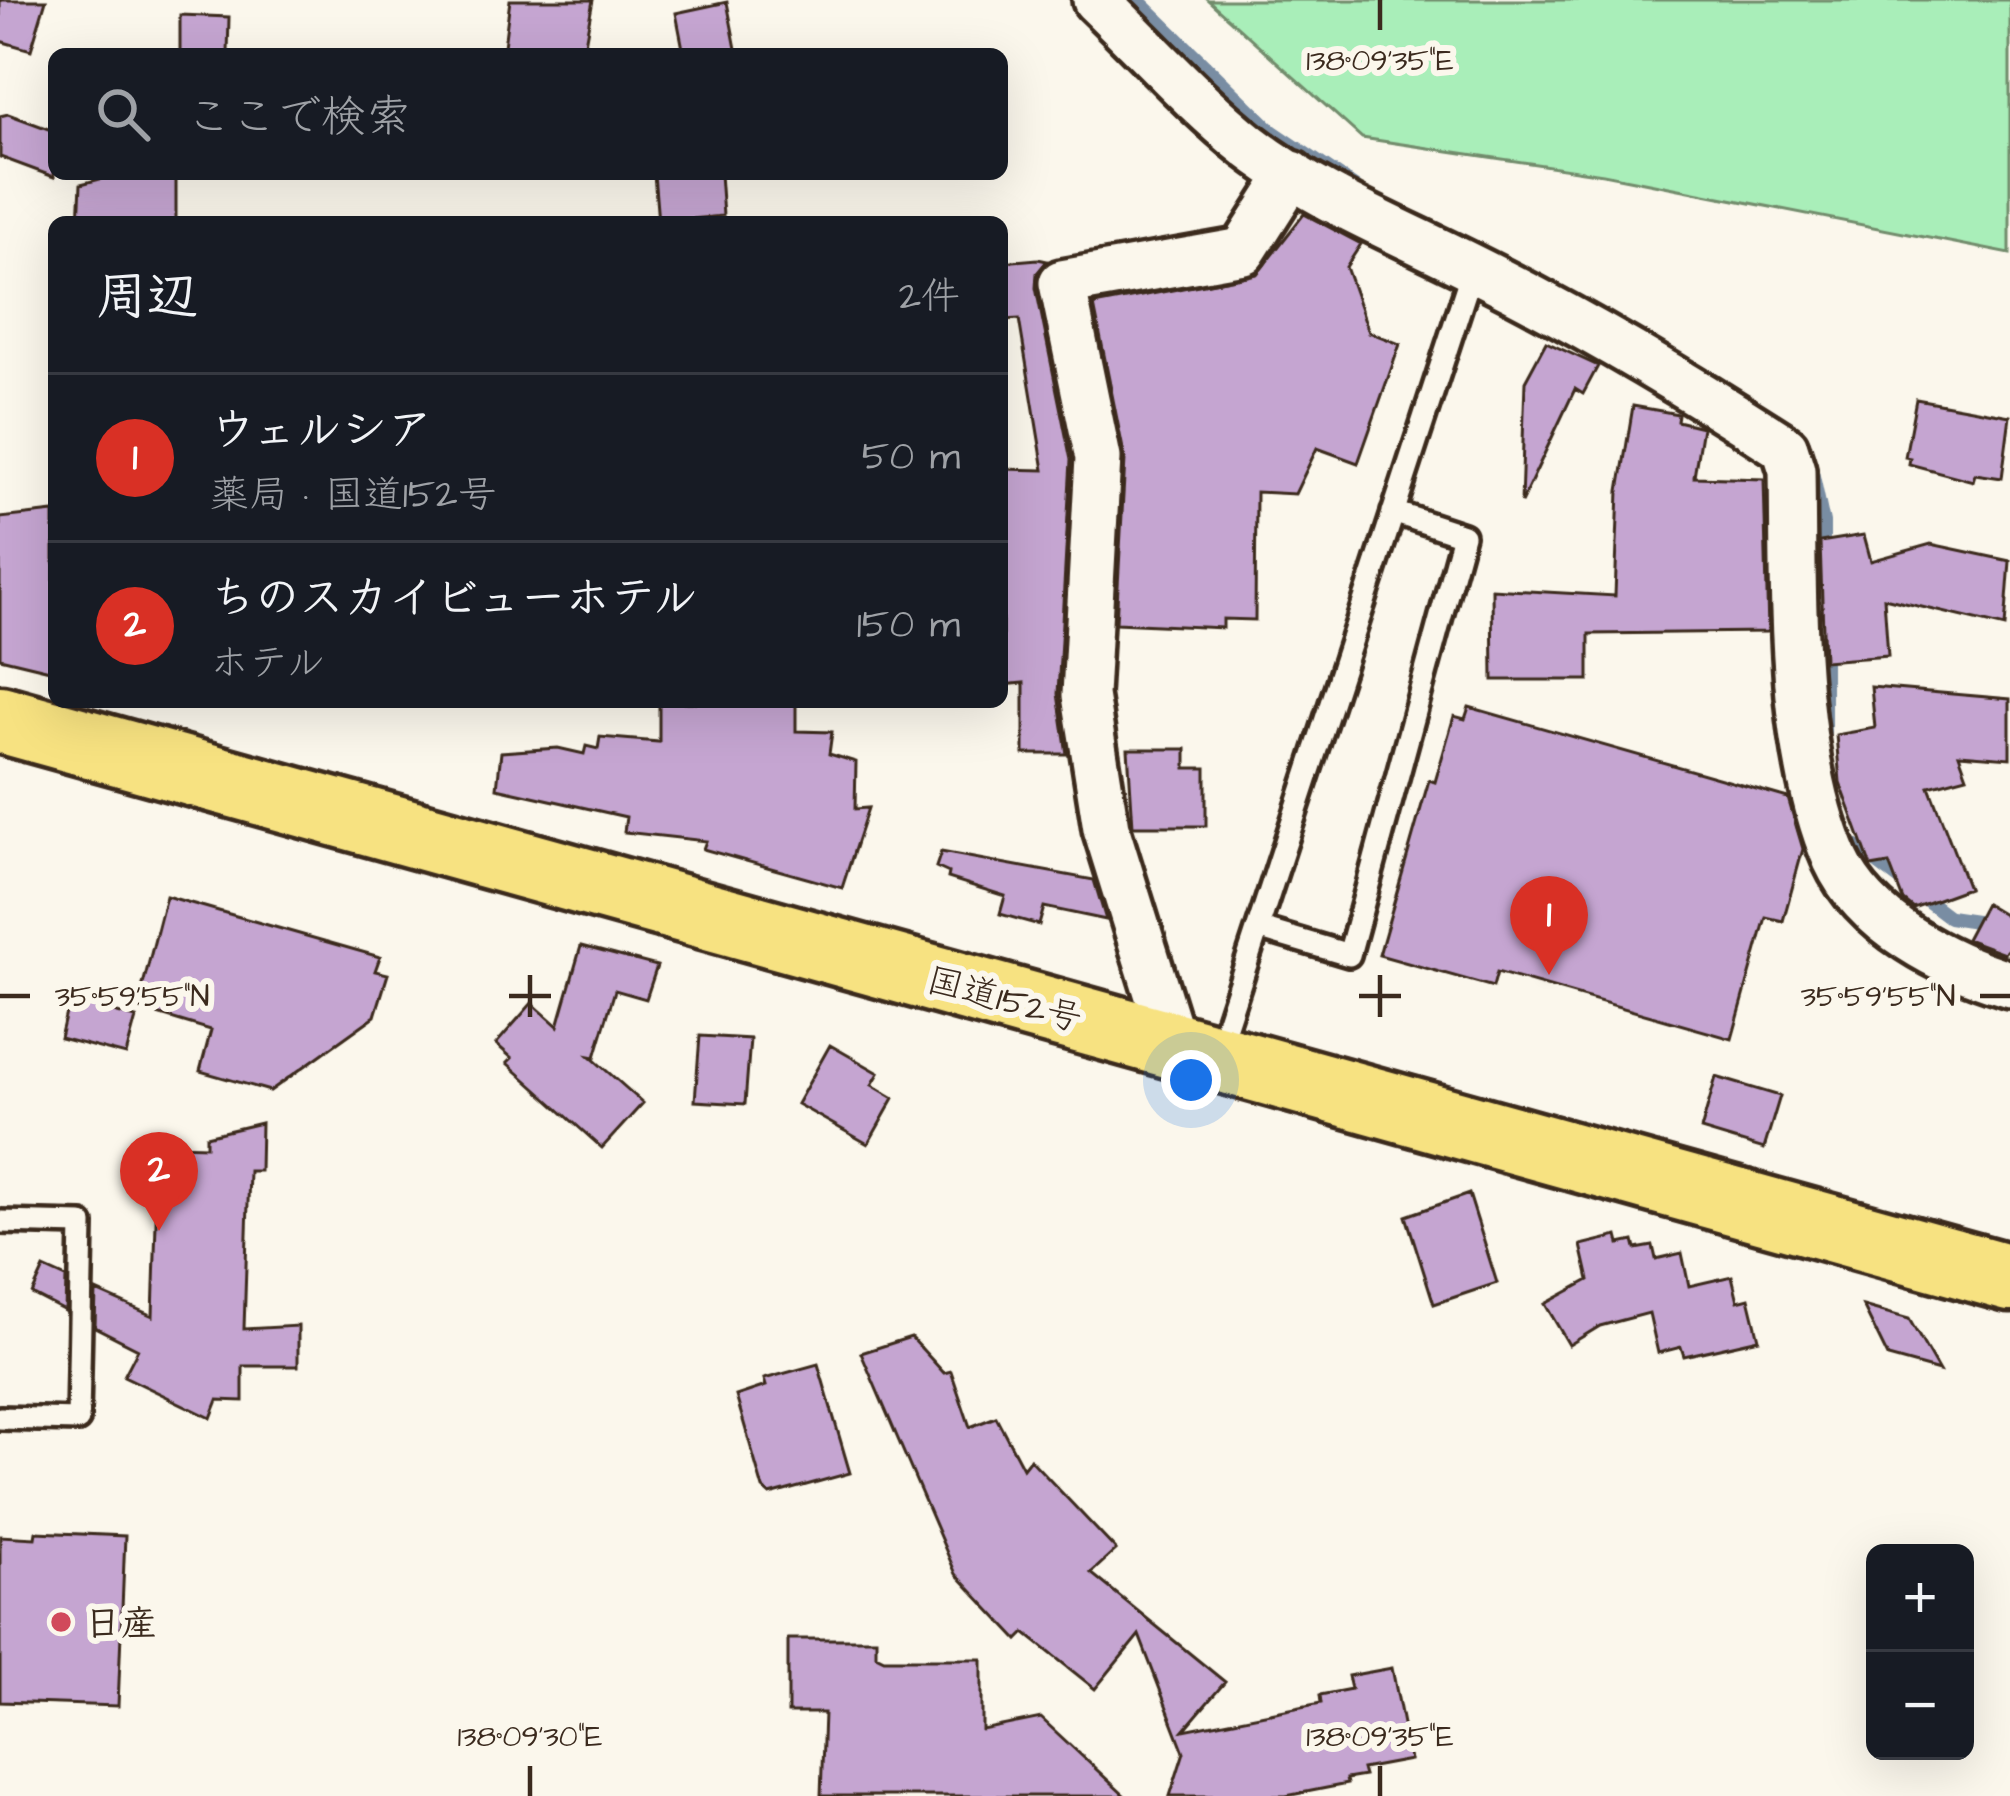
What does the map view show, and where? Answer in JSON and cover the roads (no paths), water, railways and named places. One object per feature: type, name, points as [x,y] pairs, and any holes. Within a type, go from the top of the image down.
[{"type":"highway","name":"国道152号","points":[[0,719],[2010,1278]]},
{"type":"street","points":[[1096,0],[1248,145],[1354,213],[1473,268],[1651,362],[1785,448],[1792,470],[1800,669],[1810,770],[1837,862],[1876,914],[1967,972],[2010,984]]},
{"type":"street","points":[[1194,1050],[1106,828],[1085,695],[1099,458],[1062,284],[1244,251],[1292,173]]},
{"type":"lane","points":[[1194,1050],[1258,928],[1473,268]]},
{"type":"lane","points":[[1258,928],[1349,955],[1462,535],[1394,512]]},
{"type":"lane","points":[[0,1222],[82,1224],[78,1420],[0,1418]]},
{"type":"waterway","points":[[1138,0],[1272,131],[1356,188]]},
{"type":"waterway","points":[[1810,462],[1823,523],[1823,559]]},
{"type":"waterway","points":[[1824,641],[1824,733]]},
{"type":"waterway","points":[[1848,841],[1949,917],[2010,926]]},
{"type":"place","name":"ウェルシア","points":[[1549,975]]},
{"type":"place","name":"ちのスカイビューホテル","points":[[159,1231]]},
{"type":"place","name":"日産","points":[[61,1622]]}]
